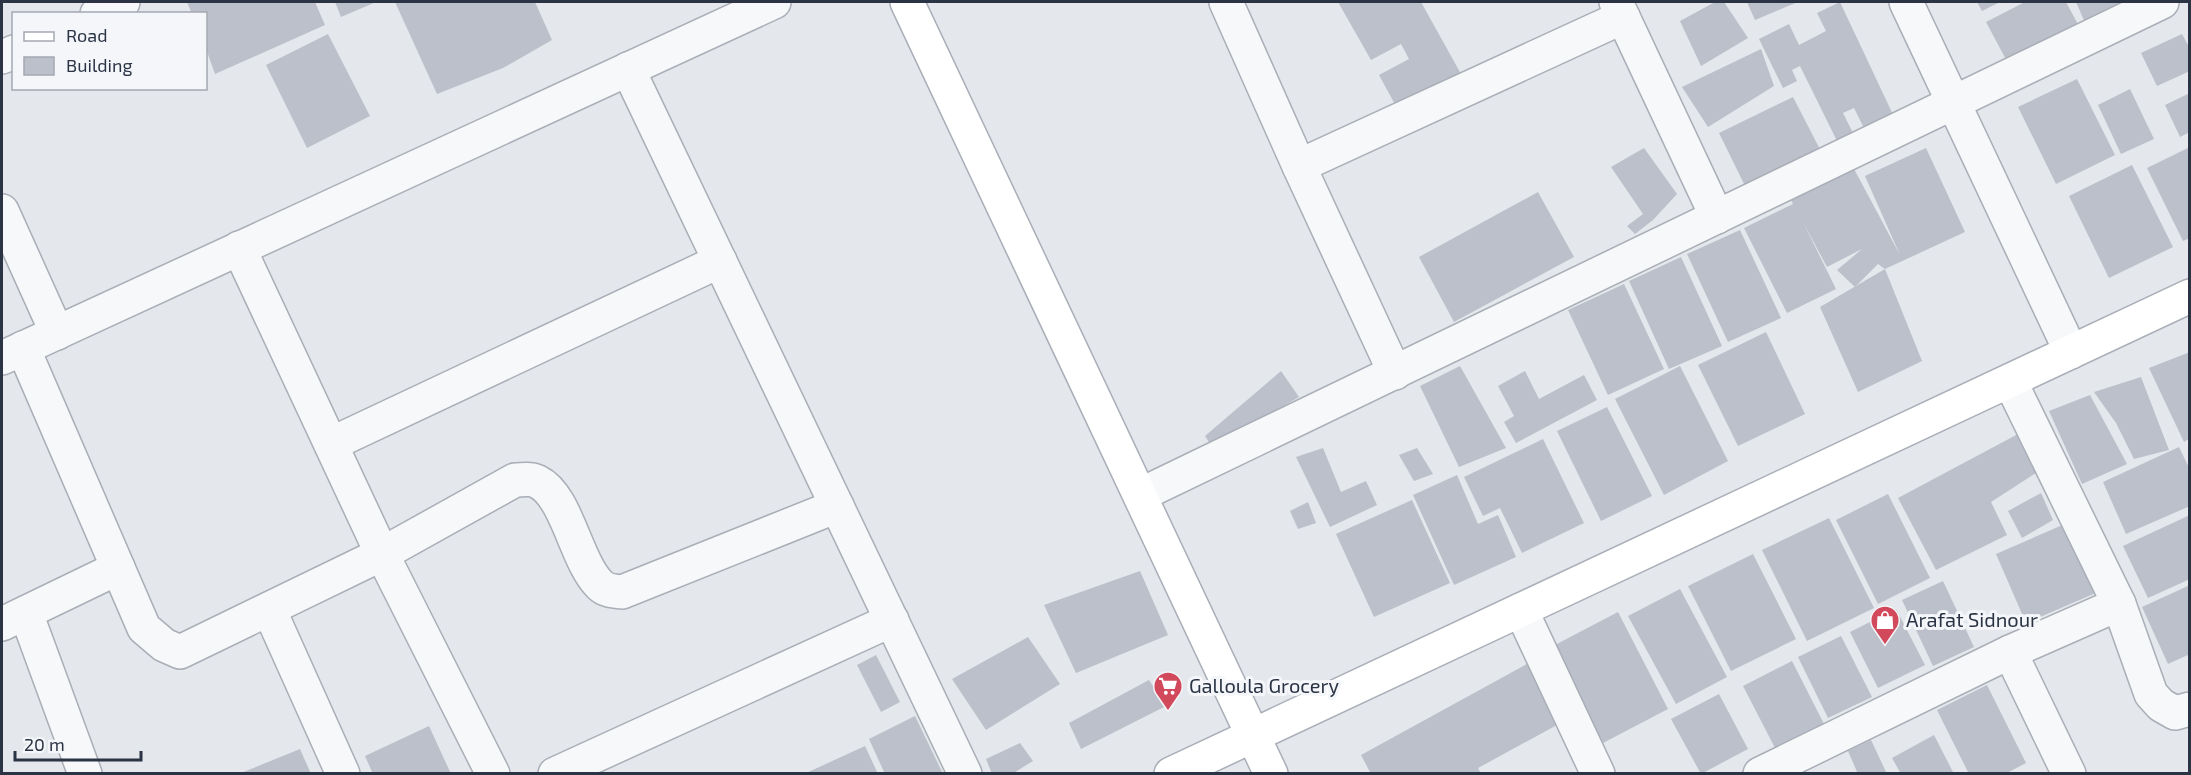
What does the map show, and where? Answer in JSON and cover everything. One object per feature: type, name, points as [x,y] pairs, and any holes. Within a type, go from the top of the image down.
[{"type":"street","points":[[101,12],[123,2]]},
{"type":"street","points":[[774,2],[12,353],[118,568],[144,628],[164,645],[180,652],[382,554],[515,480],[536,480],[546,487],[557,502],[600,585],[608,590],[622,592],[837,506]]},
{"type":"street","points":[[907,2],[1271,774]]},
{"type":"street","points":[[1226,2],[1395,373]]},
{"type":"street","points":[[1906,2],[2071,352]]},
{"type":"street","points":[[1140,495],[2162,2]]},
{"type":"street","points":[[1299,166],[1620,9],[1717,217]]},
{"type":"street","points":[[628,69],[965,774]]},
{"type":"street","points":[[2,211],[57,333]]},
{"type":"street","points":[[239,248],[382,554],[493,774]]},
{"type":"street","points":[[331,444],[720,261]]},
{"type":"street","points":[[1171,774],[2190,296]]},
{"type":"street","points":[[2010,381],[2119,604],[2151,694],[2161,705],[2175,713],[2190,710]]},
{"type":"street","points":[[84,773],[14,618],[118,568]]},
{"type":"street","points":[[1760,774],[2010,652],[2119,604]]},
{"type":"street","points":[[269,609],[343,774]]},
{"type":"street","points":[[1521,610],[1599,774]]},
{"type":"street","points":[[555,774],[892,620]]},
{"type":"street","points":[[2010,652],[2069,774]]},
{"type":"building","points":[[187,2],[315,2],[325,25],[215,74],[207,52],[207,12],[191,12]]},
{"type":"building","points":[[335,2],[376,2],[341,17]]},
{"type":"building","points":[[395,2],[535,2],[552,40],[503,68],[437,94]]},
{"type":"building","points":[[1338,2],[1421,2],[1461,74],[1397,108],[1379,75],[1409,59],[1401,44],[1371,60]]},
{"type":"building","points":[[1715,2],[1724,2],[1748,38],[1701,66],[1680,21]]},
{"type":"building","points":[[1747,2],[1798,2],[1755,20]]},
{"type":"building","points":[[1840,2],[1896,121],[1867,134],[1854,108],[1843,113],[1854,135],[1838,143],[1800,66],[1792,70],[1797,81],[1783,88],[1759,39],[1789,24],[1799,45],[1826,31],[1817,13]]},
{"type":"building","points":[[1977,2],[2000,2],[1982,11]]},
{"type":"building","points":[[2025,2],[2066,2],[2081,30],[2010,67],[1986,22]]},
{"type":"building","points":[[2076,2],[2138,2],[2086,25]]},
{"type":"building","points":[[328,34],[370,116],[307,148],[266,65]]},
{"type":"building","points":[[2182,34],[2190,49],[2190,71],[2157,86],[2141,53]]},
{"type":"building","points":[[1761,49],[1774,86],[1708,127],[1682,87]]},
{"type":"building","points":[[2077,79],[2115,155],[2056,184],[2018,107]]},
{"type":"building","points":[[2130,89],[2154,139],[2121,154],[2098,105]]},
{"type":"building","points":[[2190,93],[2190,132],[2180,137],[2165,105]]},
{"type":"building","points":[[1793,97],[1826,161],[1750,196],[1719,133]]},
{"type":"building","points":[[2190,147],[2190,238],[2183,241],[2147,168]]},
{"type":"building","points":[[1644,148],[1677,194],[1653,220],[1635,234],[1627,226],[1643,214],[1611,167]]},
{"type":"building","points":[[1926,148],[1965,232],[1885,269],[1878,264],[1855,287],[1837,270],[1862,249],[1827,267],[1803,222],[1836,289],[1787,313],[1744,228],[1793,204],[1791,200],[1853,167],[1900,255],[1865,176]]},
{"type":"building","points":[[2132,165],[2173,247],[2109,278],[2069,196]]},
{"type":"building","points":[[1538,192],[1574,257],[1454,322],[1419,257]]},
{"type":"building","points":[[1740,230],[1781,318],[1728,342],[1687,254]]},
{"type":"building","points":[[1681,257],[1722,346],[1669,369],[1629,281]]},
{"type":"building","points":[[1885,269],[1922,361],[1858,392],[1820,307]]},
{"type":"building","points":[[1624,284],[1664,369],[1608,395],[1568,310]]},
{"type":"building","points":[[1766,332],[1805,414],[1738,446],[1698,365]]},
{"type":"building","points":[[2190,352],[2190,438],[2184,442],[2149,368]]},
{"type":"building","points":[[1460,366],[1506,448],[1459,467],[1420,386]]},
{"type":"building","points":[[1680,366],[1728,461],[1664,495],[1615,399]]},
{"type":"building","points":[[1281,371],[1299,397],[1212,447],[1205,436]]},
{"type":"building","points":[[1525,371],[1539,399],[1584,375],[1597,400],[1516,443],[1504,422],[1514,416],[1498,386]]},
{"type":"building","points":[[2141,377],[2169,450],[2134,459],[2116,423],[2094,392]]},
{"type":"building","points":[[2090,395],[2127,464],[2082,484],[2049,411]]},
{"type":"building","points":[[1607,407],[1652,496],[1601,521],[1557,431]]},
{"type":"building","points":[[2018,434],[2039,471],[1991,502],[2007,535],[1936,570],[1898,498]]},
{"type":"building","points":[[1543,439],[1584,523],[1522,553],[1500,508],[1483,516],[1464,477]]},
{"type":"building","points":[[2179,447],[2190,470],[2190,506],[2126,534],[2103,482]]},
{"type":"building","points":[[1323,448],[1341,492],[1366,481],[1377,505],[1330,527],[1296,457]]},
{"type":"building","points":[[1417,448],[1433,474],[1414,481],[1399,455]]},
{"type":"building","points":[[1457,475],[1478,524],[1498,515],[1516,557],[1454,585],[1413,495]]},
{"type":"building","points":[[2041,493],[2053,520],[2022,538],[2008,511]]},
{"type":"building","points":[[1888,494],[1930,578],[1878,604],[1836,520]]},
{"type":"building","points":[[1412,500],[1450,583],[1374,617],[1336,534]]},
{"type":"building","points":[[1308,502],[1316,523],[1298,529],[1290,511]]},
{"type":"building","points":[[2190,515],[2190,579],[2148,598],[2123,546]]},
{"type":"building","points":[[1829,518],[1874,608],[1807,641],[1762,550]]},
{"type":"building","points":[[2067,523],[2098,592],[2026,623],[1996,554]]},
{"type":"building","points":[[1753,554],[1796,639],[1731,671],[1688,586]]},
{"type":"building","points":[[1140,571],[1168,635],[1076,673],[1044,605]]},
{"type":"building","points":[[1943,581],[1974,647],[1933,666],[1902,600]]},
{"type":"building","points":[[2190,585],[2190,654],[2168,664],[2142,607]]},
{"type":"building","points":[[1680,589],[1727,677],[1676,704],[1628,616]]},
{"type":"building","points":[[1896,609],[1925,665],[1878,688],[1850,632]]},
{"type":"building","points":[[1618,612],[1668,709],[1603,743],[1553,646]]},
{"type":"building","points":[[1841,636],[1872,697],[1828,718],[1798,657]]},
{"type":"building","points":[[1028,637],[1060,684],[986,730],[952,679]]},
{"type":"building","points":[[876,655],[900,702],[881,712],[857,665]]},
{"type":"building","points":[[1536,659],[1568,719],[1478,768],[1481,774],[1371,774],[1361,755]]},
{"type":"building","points":[[1792,661],[1824,724],[1775,748],[1743,686]]},
{"type":"building","points":[[1149,680],[1166,706],[1081,749],[1069,723]]},
{"type":"building","points":[[1987,685],[2026,763],[2005,774],[1969,774],[1937,710]]},
{"type":"building","points":[[1719,694],[1748,749],[1701,774],[1671,719]]},
{"type":"building","points":[[915,716],[943,774],[885,774],[869,739]]},
{"type":"building","points":[[429,726],[451,774],[373,774],[365,756]]},
{"type":"building","points":[[1934,735],[1954,774],[1901,774],[1892,758]]},
{"type":"building","points":[[1871,740],[1887,774],[1858,774],[1848,751]]},
{"type":"building","points":[[1020,743],[1033,761],[1012,774],[992,774],[986,759]]},
{"type":"building","points":[[865,746],[878,774],[804,774]]},
{"type":"building","points":[[300,749],[311,774],[241,774],[241,773]]},
{"type":"place","name":"Arafat Sidnour","points":[[1885,646]]},
{"type":"place","name":"Galloula Grocery","points":[[1168,712]]}]
